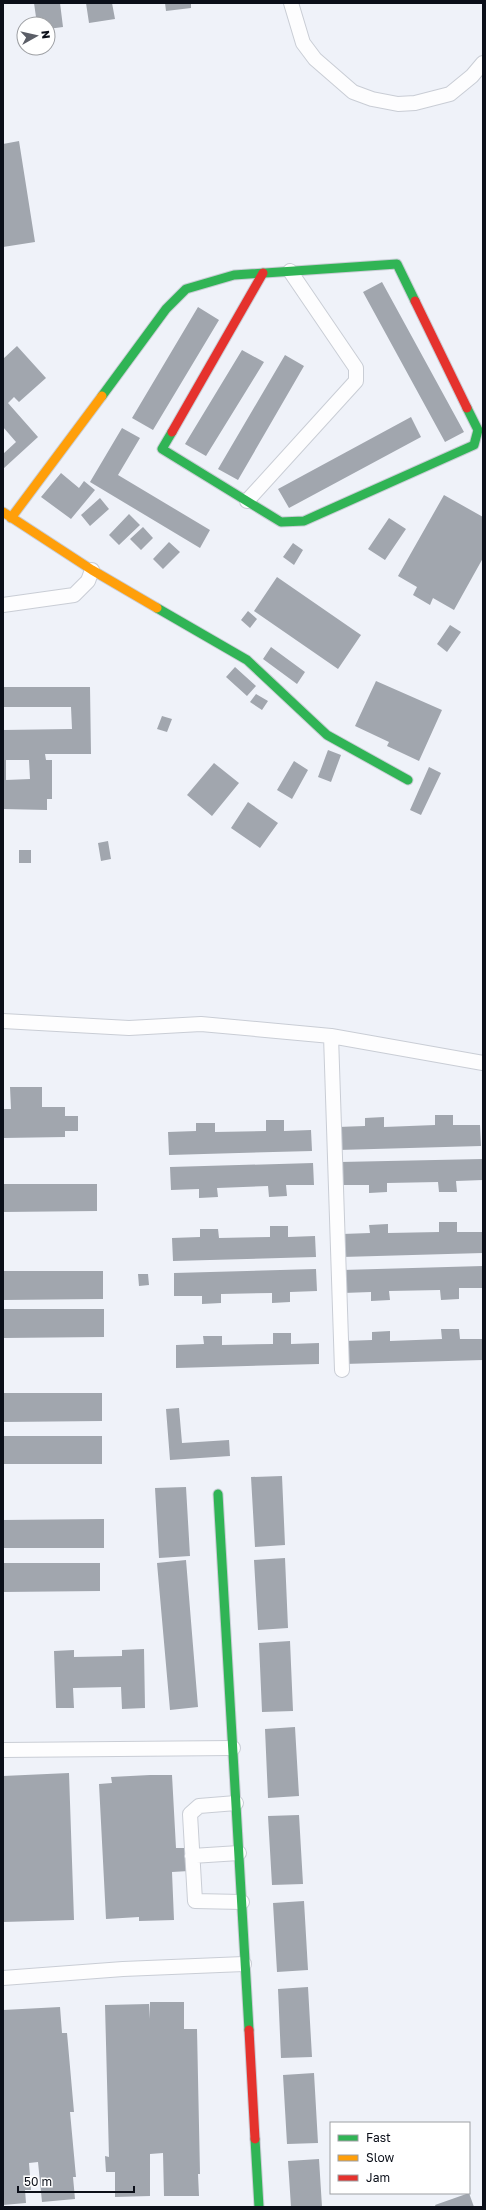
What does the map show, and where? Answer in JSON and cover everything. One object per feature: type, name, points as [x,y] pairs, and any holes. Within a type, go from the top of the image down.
[{"type":"street","points":[[291,3],[303,43],[315,59],[353,92],[372,99],[398,104],[415,103],[450,94],[472,76],[483,63]]},
{"type":"street","points":[[12,518],[166,309],[186,289],[234,275],[290,271],[397,264],[478,430],[474,445],[304,521],[280,522],[162,449],[263,273]]},
{"type":"street","points":[[247,501],[356,381],[356,368],[290,271]]},
{"type":"street","points":[[3,512],[92,570],[247,660],[327,735],[408,780]]},
{"type":"street","points":[[3,605],[74,595],[88,580],[92,570]]},
{"type":"street","points":[[3,1021],[129,1028],[201,1024],[331,1036],[483,1063]]},
{"type":"street","points":[[331,1036],[342,1370]]},
{"type":"street","points":[[218,1494],[259,2207]]},
{"type":"street","points":[[3,1750],[232,1748]]},
{"type":"street","points":[[236,1803],[199,1806],[190,1814],[192,1856],[195,1901],[242,1902]]},
{"type":"street","points":[[192,1856],[239,1853]]},
{"type":"street","points":[[3,1978],[122,1969],[244,1964]]},
{"type":"building","points":[[34,3],[60,3],[63,27],[56,28],[56,16],[36,16]]},
{"type":"building","points":[[86,3],[112,3],[115,19],[89,23]]},
{"type":"building","points":[[165,3],[191,3],[191,8],[166,11]]},
{"type":"building","points":[[19,141],[35,242],[3,247],[3,144]]},
{"type":"building","points":[[382,282],[464,432],[445,442],[363,292]]},
{"type":"building","points":[[198,307],[219,320],[153,430],[132,418]]},
{"type":"building","points":[[17,346],[46,378],[19,402],[14,397],[8,403],[38,437],[3,469],[3,454],[16,442],[3,427],[3,359]]},
{"type":"building","points":[[242,350],[264,362],[206,456],[185,444]]},
{"type":"building","points":[[285,355],[304,366],[238,480],[218,469]]},
{"type":"building","points":[[411,417],[421,437],[289,508],[278,489]]},
{"type":"building","points":[[122,428],[140,438],[118,475],[210,530],[200,548],[90,482]]},
{"type":"building","points":[[61,473],[79,488],[84,481],[95,490],[71,519],[41,497]]},
{"type":"building","points":[[444,495],[483,517],[483,558],[454,610],[433,598],[430,605],[413,595],[417,587],[398,576]]},
{"type":"building","points":[[100,498],[109,509],[90,526],[81,515]]},
{"type":"building","points":[[129,514],[140,525],[119,545],[109,535]]},
{"type":"building","points":[[389,518],[406,529],[385,560],[368,549]]},
{"type":"building","points":[[143,527],[153,538],[141,550],[130,539]]},
{"type":"building","points":[[169,542],[180,552],[163,569],[153,559]]},
{"type":"building","points":[[293,543],[303,550],[294,565],[283,557]]},
{"type":"building","points":[[277,577],[361,635],[338,669],[254,611]]},
{"type":"building","points":[[248,611],[257,619],[250,628],[241,620]]},
{"type":"building","points":[[450,625],[461,632],[447,652],[437,644]]},
{"type":"building","points":[[271,647],[305,672],[297,684],[263,659]]},
{"type":"building","points":[[235,667],[256,686],[247,696],[226,677]]},
{"type":"building","points":[[376,681],[442,710],[419,761],[387,746],[389,742],[355,726]]},
{"type":"building","points":[[3,687],[90,687],[91,754],[45,754],[46,760],[52,760],[52,799],[47,799],[47,810],[3,809],[3,730],[72,729],[71,707],[3,707]],"holes":[[[6,760],[29,760],[30,779],[6,780]]]},
{"type":"building","points":[[256,694],[268,701],[262,710],[250,702]]},
{"type":"building","points":[[162,716],[172,719],[167,732],[157,729]]},
{"type":"building","points":[[328,750],[341,755],[331,782],[318,777]]},
{"type":"building","points":[[294,761],[308,770],[292,799],[277,790]]},
{"type":"building","points":[[214,763],[239,783],[212,816],[187,795]]},
{"type":"building","points":[[429,767],[441,773],[421,815],[410,810]]},
{"type":"building","points":[[248,802],[278,823],[260,848],[231,828]]},
{"type":"building","points":[[108,841],[111,859],[101,861],[98,843]]},
{"type":"building","points":[[19,850],[31,850],[31,863],[19,863]]},
{"type":"building","points":[[10,1087],[42,1087],[42,1107],[65,1107],[65,1116],[78,1116],[78,1131],[65,1131],[65,1137],[3,1138],[3,1109],[11,1109]]},
{"type":"building","points":[[435,1115],[453,1115],[453,1125],[480,1125],[481,1146],[338,1150],[338,1127],[365,1126],[365,1118],[384,1117],[384,1127],[435,1125]]},
{"type":"building","points":[[266,1120],[284,1120],[284,1131],[311,1130],[312,1151],[169,1155],[168,1132],[196,1131],[196,1123],[215,1123],[215,1132],[266,1131]]},
{"type":"building","points":[[483,1159],[483,1180],[456,1181],[457,1192],[439,1192],[438,1182],[387,1183],[387,1192],[369,1193],[369,1185],[341,1185],[340,1162]]},
{"type":"building","points":[[313,1163],[314,1185],[286,1185],[287,1196],[269,1197],[268,1186],[217,1188],[218,1197],[199,1198],[199,1189],[171,1190],[170,1167]]},
{"type":"building","points":[[3,1184],[97,1184],[97,1211],[3,1212]]},
{"type":"building","points":[[439,1222],[457,1222],[457,1232],[483,1232],[483,1253],[342,1257],[342,1234],[370,1233],[369,1225],[388,1224],[388,1233],[439,1232]]},
{"type":"building","points":[[270,1226],[288,1226],[288,1237],[315,1236],[316,1257],[173,1261],[172,1238],[200,1237],[200,1229],[218,1229],[219,1238],[270,1237]]},
{"type":"building","points":[[483,1266],[483,1288],[459,1288],[459,1299],[441,1300],[440,1290],[389,1291],[390,1300],[371,1301],[371,1292],[343,1293],[342,1270]]},
{"type":"building","points":[[316,1269],[317,1291],[290,1292],[290,1302],[272,1303],[272,1293],[221,1294],[221,1303],[202,1304],[202,1296],[174,1296],[174,1273]]},
{"type":"building","points":[[3,1271],[103,1271],[103,1299],[3,1300]]},
{"type":"building","points":[[138,1274],[148,1274],[149,1285],[139,1286]]},
{"type":"building","points":[[3,1309],[104,1309],[104,1337],[3,1338]]},
{"type":"building","points":[[441,1329],[459,1329],[460,1339],[483,1339],[483,1360],[344,1364],[344,1341],[372,1340],[372,1332],[390,1331],[390,1341],[442,1339]]},
{"type":"building","points":[[273,1333],[291,1333],[291,1344],[319,1343],[319,1364],[176,1368],[176,1345],[204,1344],[203,1336],[222,1336],[222,1345],[273,1344]]},
{"type":"building","points":[[3,1393],[102,1393],[102,1421],[3,1422]]},
{"type":"building","points":[[179,1408],[182,1443],[229,1440],[230,1456],[170,1460],[166,1409]]},
{"type":"building","points":[[3,1436],[102,1436],[102,1464],[3,1464]]},
{"type":"building","points":[[282,1476],[285,1545],[255,1547],[251,1477]]},
{"type":"building","points":[[186,1487],[190,1556],[159,1558],[155,1488]]},
{"type":"building","points":[[104,1519],[104,1548],[3,1548],[3,1520]]},
{"type":"building","points":[[285,1558],[288,1628],[258,1630],[254,1560]]},
{"type":"building","points":[[186,1560],[198,1707],[170,1710],[157,1563]]},
{"type":"building","points":[[3,1563],[100,1563],[100,1591],[3,1592]]},
{"type":"building","points":[[290,1641],[293,1711],[262,1712],[259,1643]]},
{"type":"building","points":[[144,1649],[145,1708],[122,1709],[121,1687],[73,1688],[74,1708],[56,1708],[54,1651],[74,1650],[74,1657],[122,1656],[122,1650]]},
{"type":"building","points":[[295,1727],[299,1796],[268,1798],[265,1729]]},
{"type":"building","points":[[69,1773],[74,1920],[3,1922],[3,1776]]},
{"type":"building","points":[[172,1775],[176,1848],[188,1848],[189,1871],[172,1872],[174,1920],[139,1921],[139,1917],[106,1919],[99,1784],[112,1783],[111,1777]]},
{"type":"building","points":[[299,1815],[303,1884],[272,1885],[268,1816]]},
{"type":"building","points":[[304,1901],[308,1970],[277,1972],[273,1903]]},
{"type":"building","points":[[308,1987],[312,2057],[281,2058],[278,1989]]},
{"type":"building","points":[[150,2002],[184,2002],[184,2029],[197,2029],[200,2174],[198,2174],[199,2196],[164,2196],[163,2153],[150,2154],[150,2196],[115,2197],[115,2172],[106,2172],[105,2156],[109,2157],[105,2005],[149,2004],[149,2019]]},
{"type":"building","points":[[60,2007],[62,2033],[67,2033],[74,2112],[70,2112],[76,2177],[73,2177],[75,2199],[42,2202],[38,2162],[29,2163],[31,2190],[25,2190],[26,2203],[3,2205],[3,2010]]},
{"type":"building","points":[[314,2073],[318,2143],[287,2144],[283,2075]]},
{"type":"building","points":[[319,2159],[322,2207],[291,2207],[288,2161]]},
{"type":"building","points":[[469,2194],[474,2207],[436,2207],[435,2205]]},
{"type":"traffic: fast","points":[[102,396],[166,309],[186,289],[234,275],[397,264],[415,301]]},
{"type":"traffic: fast","points":[[172,432],[162,449],[281,522],[304,521],[474,445],[478,430],[467,408]]},
{"type":"traffic: fast","points":[[157,608],[247,660],[327,735],[408,780]]},
{"type":"traffic: fast","points":[[218,1494],[249,2030]]},
{"type":"traffic: fast","points":[[255,2139],[259,2207]]},
{"type":"traffic: slow","points":[[11,518],[102,396]]},
{"type":"traffic: slow","points":[[3,512],[92,570],[157,608]]},
{"type":"traffic: jam","points":[[172,432],[263,273]]},
{"type":"traffic: jam","points":[[415,301],[467,408]]},
{"type":"traffic: jam","points":[[249,2030],[255,2139]]}]
